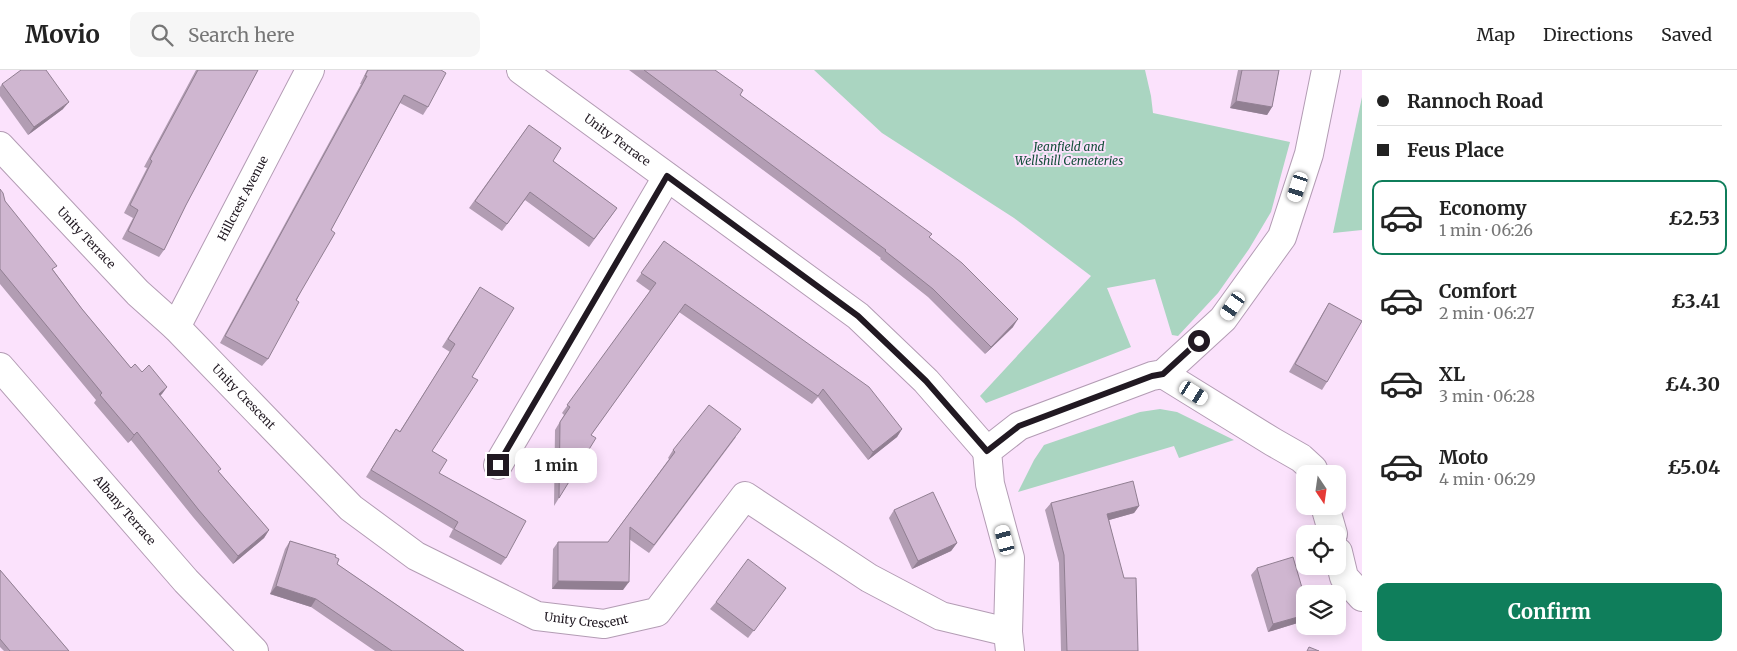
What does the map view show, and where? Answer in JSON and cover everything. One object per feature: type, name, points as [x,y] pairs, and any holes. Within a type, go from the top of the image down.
[{"type":"street","name":"Hillcrest Avenue","points":[[176,328],[310,70]]},
{"type":"street","name":"Unity Terrace","points":[[521,70],[858,316],[926,381],[987,451]]},
{"type":"street","points":[[1009,642],[1010,558],[990,484],[987,451],[1019,426],[1152,376],[1163,374],[1224,319],[1282,236],[1309,154],[1326,70]]},
{"type":"street","name":"Unity Terrace","points":[[0,146],[138,293],[176,328]]},
{"type":"street","points":[[498,465],[667,176]]},
{"type":"street","name":"Unity Crescent","points":[[176,328],[351,508],[416,556],[537,616],[604,624],[657,612],[745,496],[870,578],[941,616],[1009,642]]},
{"type":"street","name":"Albany Terrace","points":[[0,367],[186,582],[254,651]]},
{"type":"street","points":[[1163,374],[1301,458],[1309,465]]},
{"type":"street","points":[[1344,575],[1362,597]]},
{"type":"green space","name":"Jeanfield and Wellshill Cemeteries","points":[[814,70],[1145,70],[1153,113],[1290,142],[1271,212],[1249,249],[1218,293],[1178,336],[1172,335],[1155,279],[1107,288],[1131,347],[986,403],[980,396],[1091,276],[1014,218],[882,133]]},
{"type":"green space","points":[[1362,97],[1362,230],[1333,233]]},
{"type":"green space","points":[[1160,409],[1177,412],[1234,440],[1179,458],[1174,446],[1018,492],[1044,445],[1140,412]]},
{"type":"building","points":[[21,70],[46,70],[69,102],[34,127],[2,84]]},
{"type":"building","points":[[198,70],[258,70],[164,250],[128,231],[138,210],[130,205],[152,161],[150,159]]},
{"type":"building","points":[[368,70],[441,70],[446,73],[428,107],[404,95],[331,230],[335,233],[296,300],[299,302],[268,359],[225,336],[367,76],[365,76]]},
{"type":"building","points":[[644,70],[715,70],[743,90],[740,95],[932,234],[929,237],[962,263],[1018,319],[991,347],[933,289],[886,250]]},
{"type":"building","points":[[1242,70],[1279,70],[1272,107],[1236,101]]},
{"type":"building","points":[[529,125],[561,148],[553,161],[617,208],[594,239],[530,192],[507,224],[475,201]]},
{"type":"building","points":[[0,189],[5,201],[57,266],[52,269],[82,309],[131,368],[135,364],[142,372],[149,365],[167,387],[159,394],[221,469],[218,471],[269,530],[238,556],[137,432],[134,435],[100,395],[102,393],[0,269]]},
{"type":"building","points":[[664,241],[869,387],[902,429],[873,452],[823,389],[818,396],[685,304],[591,435],[596,438],[559,498],[560,422],[570,407],[567,405],[656,283],[641,273]]},
{"type":"building","points":[[480,287],[514,308],[472,377],[478,380],[432,451],[447,460],[439,473],[526,521],[506,558],[454,529],[458,522],[371,470],[396,429],[400,432],[455,344],[448,339]]},
{"type":"building","points":[[1329,303],[1362,321],[1327,382],[1295,364]]},
{"type":"building","points":[[709,405],[741,429],[654,545],[630,527],[629,582],[558,581],[558,542],[608,542],[675,452],[673,450]]},
{"type":"building","points":[[1133,481],[1139,506],[1107,514],[1124,578],[1136,578],[1138,651],[1067,651],[1064,555],[1051,503]]},
{"type":"building","points":[[933,492],[957,543],[918,561],[894,510]]},
{"type":"building","points":[[290,541],[336,555],[335,557],[339,559],[337,564],[464,651],[392,651],[316,599],[276,586]]},
{"type":"building","points":[[1293,557],[1296,575],[1298,575],[1301,585],[1296,585],[1296,618],[1273,624],[1257,568]]},
{"type":"building","points":[[748,559],[786,588],[754,631],[716,602]]},
{"type":"building","points":[[0,570],[69,651],[10,651],[0,639]]},
{"type":"building","points":[[1309,647],[1319,651],[1307,651]]},
{"type":"route","points":[[498,465],[667,176],[858,316],[926,381],[987,451],[1019,426],[1152,376],[1163,374],[1199,341]]}]
